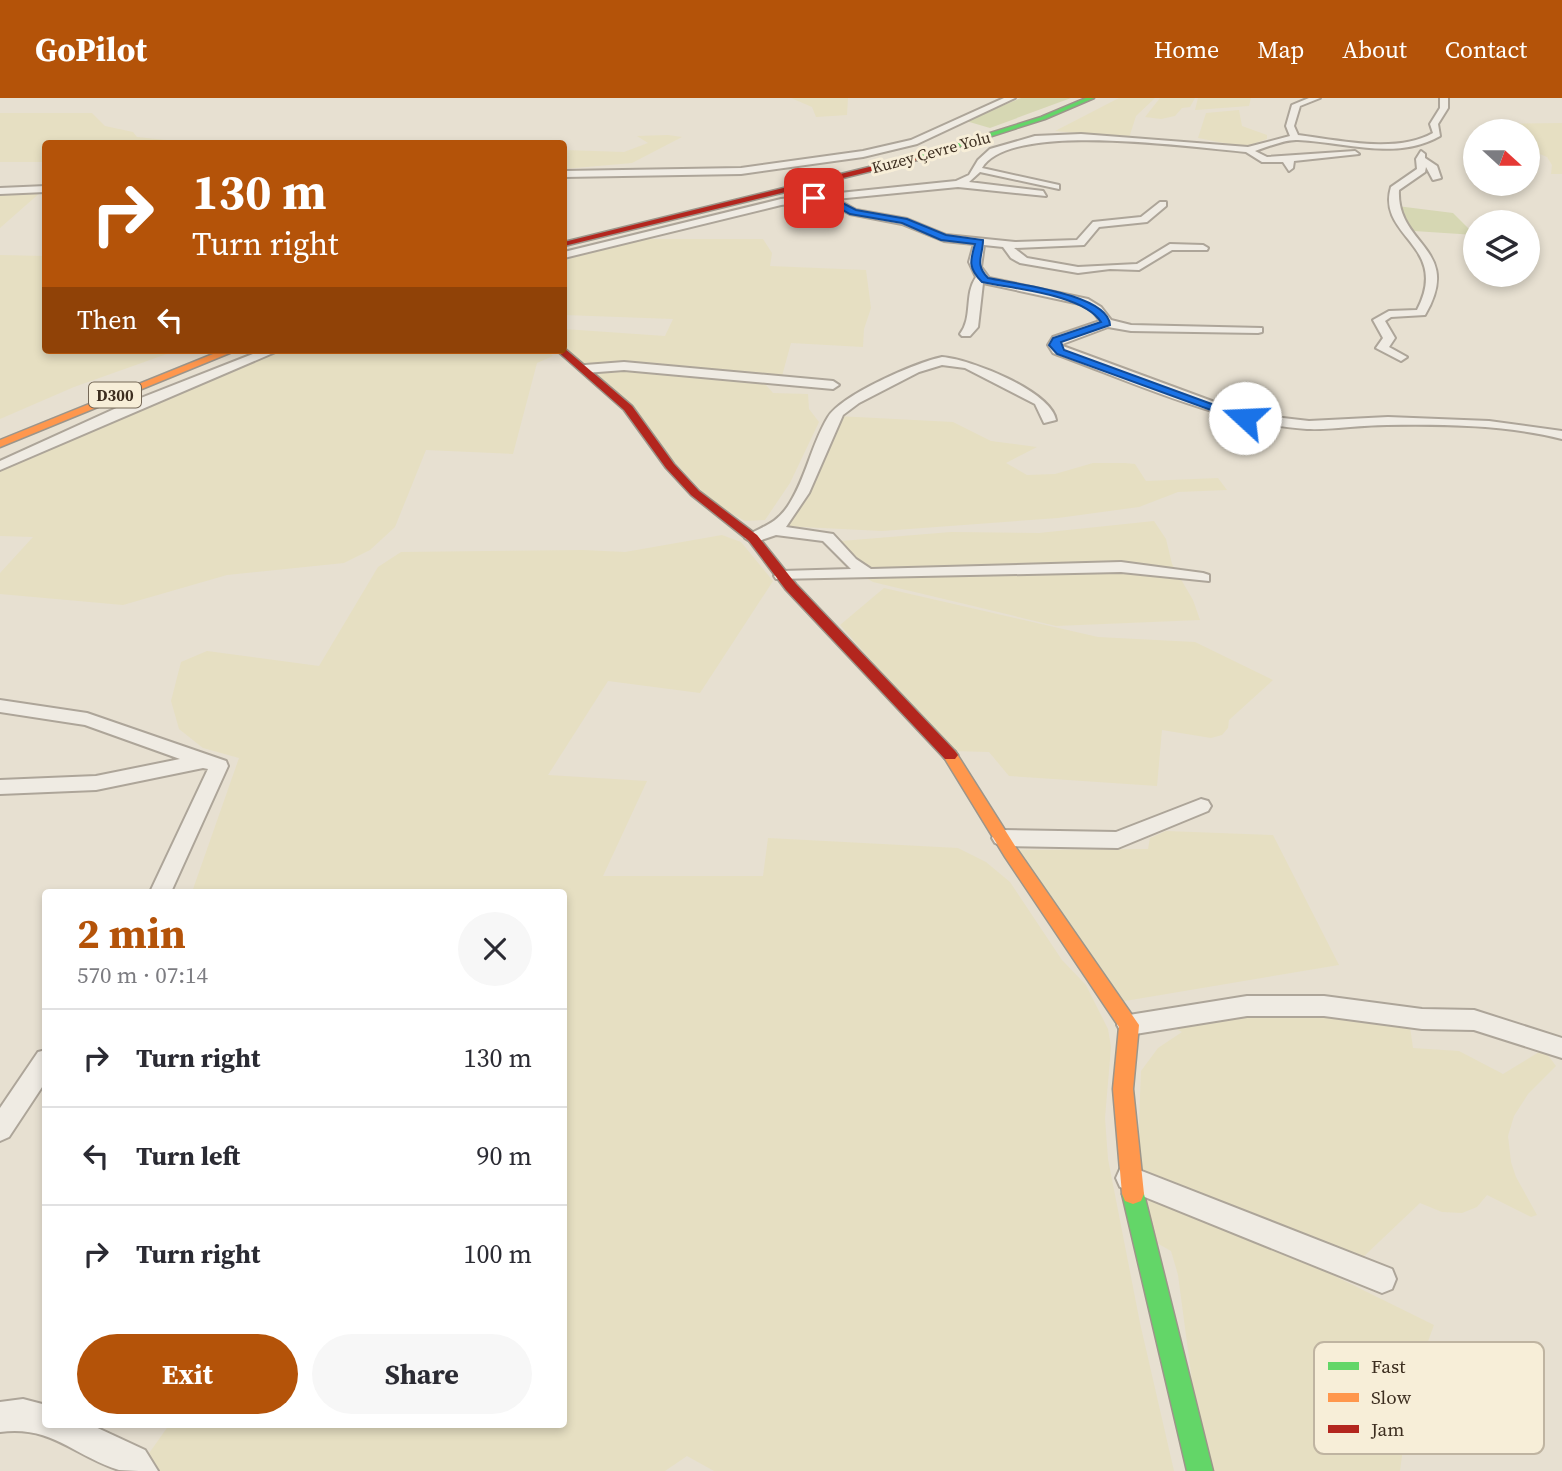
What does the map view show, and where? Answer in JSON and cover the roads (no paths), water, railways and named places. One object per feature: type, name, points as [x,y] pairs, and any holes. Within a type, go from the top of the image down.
[{"type":"main road","name":"Kuzey Çevre Yolu","points":[[567,237],[945,145],[1034,116],[1077,98]]},
{"type":"main road","name":"Kuzey Çevre Yolu","points":[[567,243],[953,148],[1044,118],[1091,98]]},
{"type":"main road","name":"D300","points":[[0,434],[199,354]]},
{"type":"main road","name":"D300","points":[[0,444],[222,354]]},
{"type":"main road","points":[[566,354],[628,408],[687,486],[720,515],[753,538],[782,576],[950,754],[1002,838],[1129,1025],[1123,1089],[1129,1178],[1200,1471]]},
{"type":"street","points":[[567,174],[741,171],[863,154],[914,142],[966,116],[1011,98]]},
{"type":"street","points":[[1295,137],[1290,126],[1296,104],[1316,98]]},
{"type":"street","points":[[1401,357],[1382,348],[1390,338],[1379,320],[1389,314],[1421,313],[1434,284],[1428,262],[1392,202],[1394,189],[1422,170],[1423,150],[1437,134],[1434,124],[1444,108],[1444,98]]},
{"type":"street","points":[[958,184],[973,177],[985,157],[1001,147],[1052,137],[1248,150],[1295,137],[1423,150]]},
{"type":"street","points":[[1248,150],[1265,160],[1290,163],[1423,150]]},
{"type":"street","points":[[1423,150],[1434,168],[1436,178]]},
{"type":"street","points":[[976,169],[1056,187]]},
{"type":"street","points":[[567,254],[771,204],[824,197],[902,192],[958,184],[1043,194]]},
{"type":"street","points":[[0,191],[42,189]]},
{"type":"street","points":[[824,197],[853,212],[904,221],[944,238],[1007,244],[1080,243],[1096,224],[1144,220],[1163,204]]},
{"type":"street","points":[[980,242],[974,261],[981,277],[994,283],[1084,301],[1097,309],[1107,323]]},
{"type":"street","points":[[1007,244],[1015,256],[1024,261],[1078,270],[1111,265],[1139,267],[1170,247],[1203,248]]},
{"type":"street","points":[[966,334],[973,323],[970,314],[976,284],[981,277]]},
{"type":"street","points":[[1258,330],[1131,328],[1107,323],[1057,340],[1054,345],[1060,352],[1245,418],[1309,425],[1388,421],[1489,425],[1562,435]]},
{"type":"street","points":[[0,466],[140,403],[264,354]]},
{"type":"street","points":[[774,530],[797,502],[837,413],[857,398],[924,365],[953,361],[978,367],[1039,401],[1048,412],[1049,420]]},
{"type":"street","points":[[585,369],[624,366],[833,385]]},
{"type":"street","points":[[753,538],[774,530],[828,537],[851,562],[868,574]]},
{"type":"street","points":[[782,576],[1121,567],[1203,578]]},
{"type":"street","points":[[0,706],[87,719],[219,766],[162,889]]},
{"type":"street","points":[[0,787],[96,783],[204,761]]},
{"type":"street","points":[[1002,838],[1118,840],[1201,807]]},
{"type":"street","points":[[1129,1025],[1247,1006],[1305,1005],[1422,1020],[1474,1020],[1520,1032],[1562,1048]]},
{"type":"street","points":[[0,1129],[42,1066]]},
{"type":"street","points":[[1129,1178],[1382,1279]]},
{"type":"street","points":[[0,1417],[23,1415],[42,1419]]},
{"type":"street","points":[[64,1428],[134,1461],[143,1471]]}]
